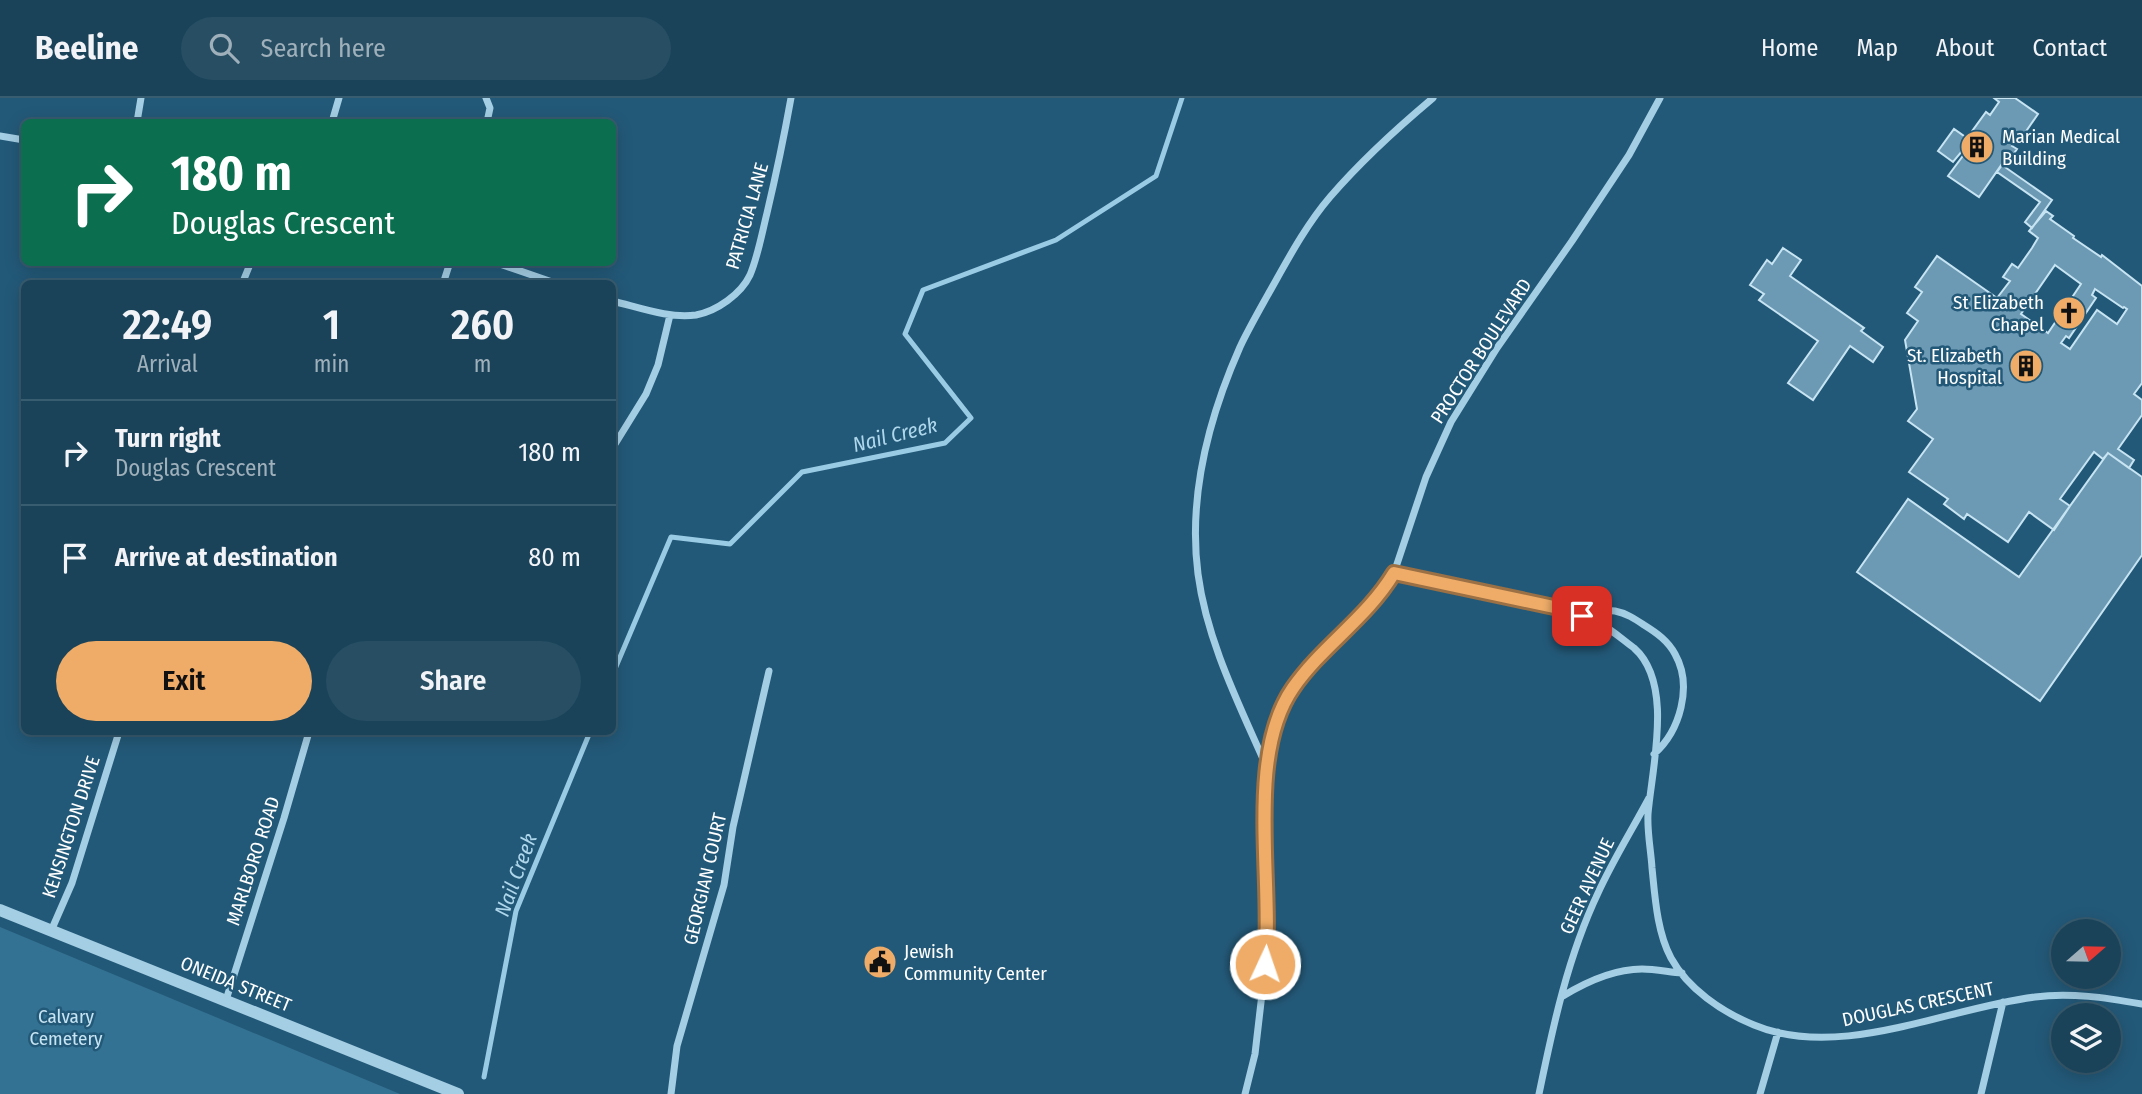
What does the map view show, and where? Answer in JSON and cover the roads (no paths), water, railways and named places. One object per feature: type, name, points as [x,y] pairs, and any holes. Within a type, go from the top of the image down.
[{"type":"street","points":[[138,119],[141,98]]},
{"type":"street","points":[[333,119],[339,98]]},
{"type":"street","points":[[486,98],[490,108],[488,119]]},
{"type":"street","name":"PATRICIA LANE","points":[[616,302],[670,314],[694,316],[719,307],[740,290],[749,276],[783,145],[791,98]]},
{"type":"street","name":"PROCTOR BOULEVARD","points":[[1267,769],[1231,687],[1209,626],[1198,574],[1197,514],[1205,447],[1240,346],[1292,251],[1328,199],[1394,130],[1433,98]]},
{"type":"street","name":"PROCTOR BOULEVARD","points":[[1245,1094],[1255,1054],[1268,942],[1265,831],[1267,769],[1271,737],[1280,710],[1293,688],[1324,652],[1384,590],[1394,573],[1426,477],[1451,422],[1497,348],[1629,155],[1660,98]]},
{"type":"street","points":[[0,136],[21,139]]},
{"type":"street","points":[[506,266],[546,280]]},
{"type":"street","points":[[616,443],[646,394],[658,365],[670,314]]},
{"type":"street","name":"DOUGLAS CRESCENT","points":[[1394,573],[1568,610],[1599,623],[1636,650],[1647,664],[1656,688],[1658,711],[1648,818],[1655,897],[1663,939],[1671,958],[1682,973],[1708,1000],[1727,1013],[1756,1026],[1810,1038],[1841,1037],[1899,1027],[2037,996],[2075,995],[2142,1004]]},
{"type":"street","points":[[1582,616],[1605,611],[1626,614],[1656,632],[1675,655],[1682,672],[1680,708],[1673,732],[1654,754]]},
{"type":"street","name":"GEORGIAN COURT","points":[[671,1094],[677,1046],[724,885],[733,827],[769,671]]},
{"type":"street","name":"KENSINGTON DRIVE","points":[[51,931],[72,883],[118,735]]},
{"type":"street","name":"MARLBORO ROAD","points":[[226,1000],[308,735]]},
{"type":"street","name":"GEER AVENUE","points":[[1539,1094],[1576,945],[1619,849],[1650,794]]},
{"type":"street","name":"ONEIDA STREET","points":[[0,910],[458,1094]]},
{"type":"street","points":[[1562,996],[1604,976],[1641,969],[1682,973]]},
{"type":"street","points":[[1981,1094],[2003,1002]]},
{"type":"street","points":[[1760,1094],[1778,1032]]},
{"type":"waterway","name":"Nail Creek","points":[[616,667],[671,537],[730,544],[802,472],[945,443],[971,418],[905,334],[923,290],[1056,240],[1156,176],[1182,98]]},
{"type":"waterway","name":"Nail Creek","points":[[484,1077],[516,911],[589,735]]},
{"type":"place","name":"Marian Medical Building","points":[[1977,147]]},
{"type":"place","name":"St Elizabeth Chapel","points":[[2069,313]]},
{"type":"place","name":"St. Elizabeth Hospital","points":[[2026,366]]},
{"type":"place","name":"Jewish Community Center","points":[[880,962]]},
{"type":"park label","name":"Calvary Cemetery","points":[[66,1027]]}]
